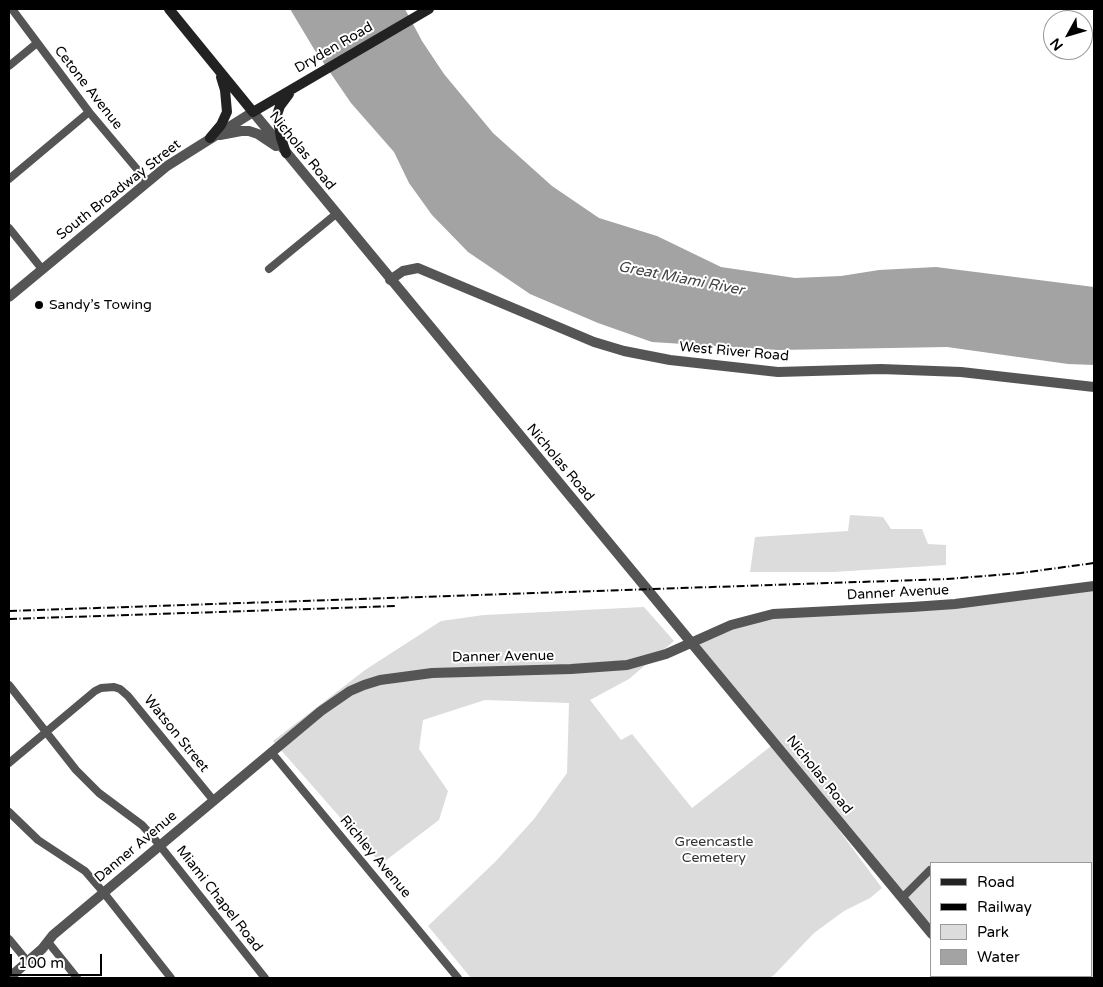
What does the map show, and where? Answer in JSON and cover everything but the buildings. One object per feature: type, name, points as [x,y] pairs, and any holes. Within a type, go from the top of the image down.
[{"type":"main road","name":"Nicholas Road","points":[[169,9],[253,112]]},
{"type":"main road","name":"Dryden Road","points":[[253,112],[278,102],[294,88],[430,9]]},
{"type":"main road","points":[[210,138],[221,125],[228,112],[226,90],[216,67]]},
{"type":"main road","points":[[278,102],[278,124],[286,153]]},
{"type":"street","name":"Cetone Avenue","points":[[12,9],[89,112],[147,181]]},
{"type":"street","points":[[9,66],[38,43]]},
{"type":"street","points":[[9,179],[89,112]]},
{"type":"street","name":"South Broadway Street","points":[[9,297],[147,181],[176,159],[253,112]]},
{"type":"street","name":"Nicholas Road","points":[[253,112],[930,932]]},
{"type":"street","points":[[210,138],[226,133],[249,131],[270,141],[286,153]]},
{"type":"street","points":[[269,269],[336,214]]},
{"type":"street","points":[[9,228],[42,269]]},
{"type":"street","name":"West River Road","points":[[390,280],[403,271],[418,268],[594,342],[628,352],[670,360],[778,372],[881,370],[961,372],[1094,387]]},
{"type":"street","name":"Danner Avenue","points":[[9,978],[42,949],[54,935],[104,892],[330,704],[372,682],[457,671],[604,668],[645,660],[693,643],[731,625],[773,614],[929,606],[1094,586]]},
{"type":"street","name":"Miami Chapel Road","points":[[9,685],[76,770],[91,786],[142,825],[265,978]]},
{"type":"street","name":"Watson Street","points":[[46,732],[95,691],[101,688],[114,687],[122,690],[214,801]]},
{"type":"street","points":[[9,763],[46,732]]},
{"type":"street","name":"Richley Avenue","points":[[272,753],[458,978]]},
{"type":"street","points":[[9,812],[32,835],[85,872],[104,892],[171,978]]},
{"type":"street","points":[[902,898],[930,870]]},
{"type":"street","points":[[9,939],[28,962]]},
{"type":"street","points":[[48,942],[77,978]]},
{"type":"green space","points":[[850,515],[883,517],[891,529],[922,529],[928,544],[946,545],[946,565],[833,572],[750,572],[755,537],[848,531]]},
{"type":"green space","name":"Greencastle Cemetery","points":[[1094,586],[1094,978],[1083,977],[1093,977],[1093,862],[930,862],[930,932],[830,818],[882,888],[870,898],[844,911],[814,933],[769,978],[471,978],[428,926],[496,861],[534,819],[567,773],[569,703],[485,700],[423,720],[419,749],[448,791],[439,820],[381,864],[273,741],[365,670],[441,621],[484,615],[644,607],[674,641],[629,679],[590,700],[621,740],[632,734],[692,808],[775,743],[693,643],[747,620],[912,607]]},
{"type":"water","name":"Great Miami River","points":[[290,9],[405,9],[422,41],[444,74],[493,133],[552,186],[599,218],[657,236],[721,267],[795,278],[841,276],[879,270],[936,267],[1094,287],[1094,365],[1068,364],[947,347],[778,350],[652,342],[598,323],[530,294],[468,252],[432,215],[409,183],[394,152],[351,103],[314,49]]},
{"type":"railway","points":[[9,611],[947,579],[1021,573],[1094,563]]},
{"type":"railway","points":[[9,619],[397,606]]},
{"type":"place","name":"Sandy’s Towing","points":[[39,305]]}]
